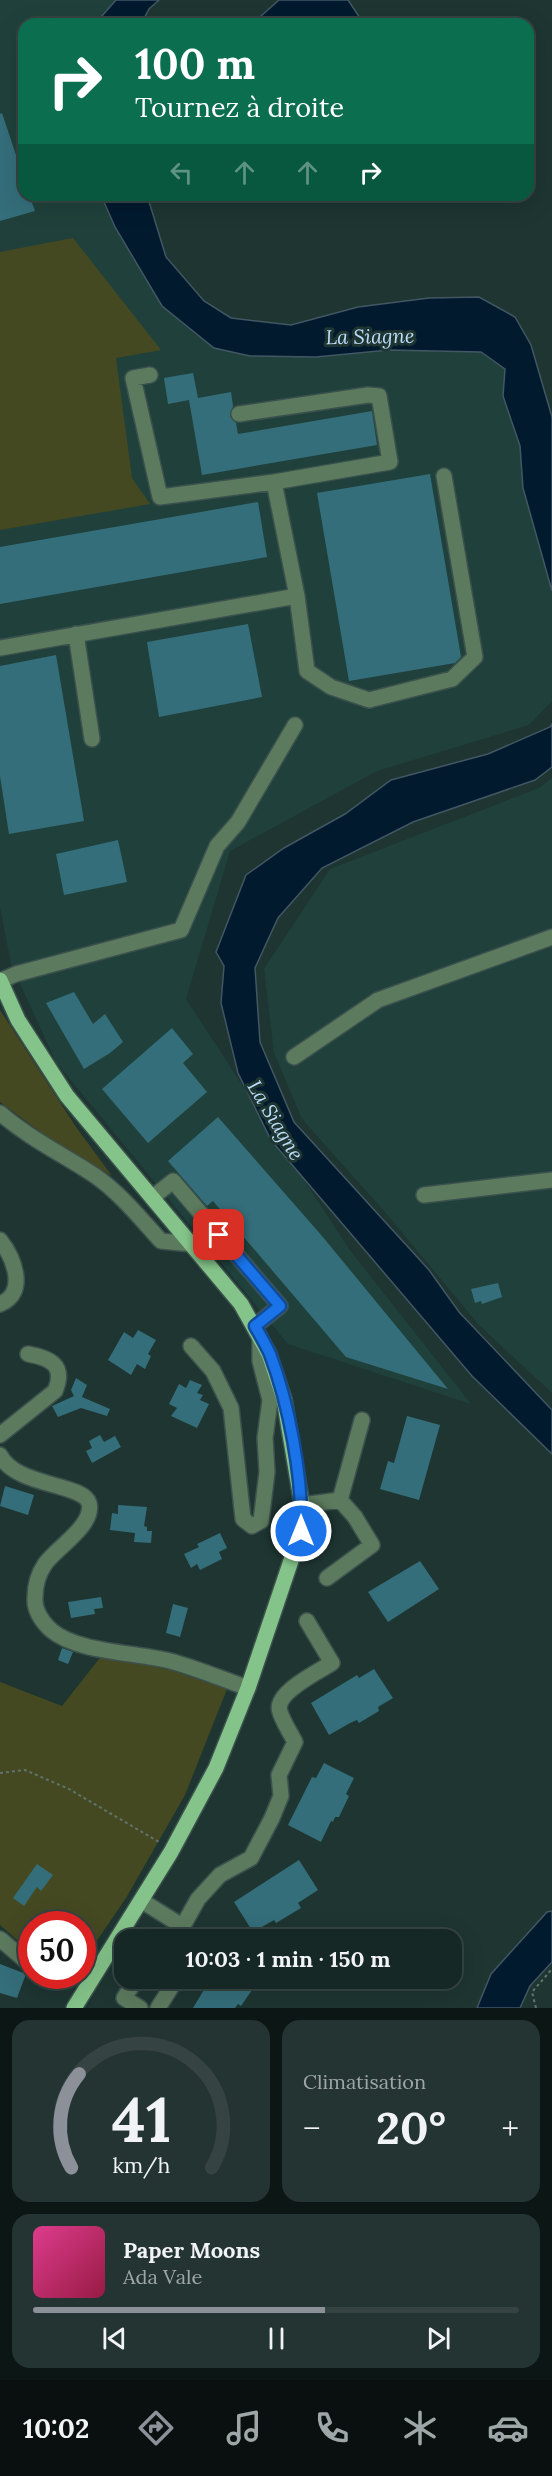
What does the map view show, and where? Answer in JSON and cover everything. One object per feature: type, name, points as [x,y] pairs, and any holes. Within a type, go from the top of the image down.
[{"type":"main road","points":[[0,981],[18,1020],[67,1096],[241,1304],[258,1331],[269,1354],[284,1399],[302,1505],[301,1531],[288,1576],[248,1688],[216,1768],[171,1852],[74,2008]]},
{"type":"street","points":[[150,375],[133,378],[160,497],[274,482],[390,462],[380,396],[368,395],[239,414]]},
{"type":"street","points":[[274,482],[297,596],[308,671],[331,687],[369,700],[452,680],[475,657],[444,476]]},
{"type":"street","points":[[0,648],[297,596]]},
{"type":"street","points":[[76,634],[92,739]]},
{"type":"street","points":[[0,981],[16,974],[181,930],[217,846],[237,822],[295,725]]},
{"type":"street","points":[[294,1057],[378,1000],[552,937]]},
{"type":"street","points":[[0,1113],[21,1132],[95,1176],[129,1205],[161,1240],[191,1244]]},
{"type":"street","points":[[424,1195],[552,1180]]},
{"type":"street","points":[[153,1197],[173,1181],[280,1306],[258,1331],[260,1361],[270,1400],[265,1438],[267,1472],[261,1521],[252,1526],[243,1519],[231,1408],[213,1371],[191,1346]]},
{"type":"street","points":[[0,1240],[9,1252],[18,1280],[14,1294],[0,1304]]},
{"type":"street","points":[[0,1435],[55,1391],[59,1382],[59,1373],[54,1363],[44,1357],[28,1354]]},
{"type":"street","points":[[340,1500],[362,1420]]},
{"type":"street","points":[[0,1455],[13,1471],[46,1485],[76,1491],[85,1497],[89,1504],[87,1520],[54,1554],[38,1577],[34,1605],[51,1630],[83,1645],[170,1661],[248,1688]]},
{"type":"street","points":[[302,1505],[340,1500]]},
{"type":"street","points":[[327,1578],[372,1545],[355,1517],[340,1500]]},
{"type":"street","points":[[181,1929],[198,1899],[220,1875],[251,1857],[272,1818],[280,1796],[279,1775],[294,1742],[279,1711],[279,1701],[284,1694],[332,1662],[307,1621]]},
{"type":"street","points":[[142,1901],[174,1929]]},
{"type":"street","points":[[0,1939],[18,1954]]},
{"type":"street","points":[[130,1989],[124,1998],[140,2008]]},
{"type":"street","points":[[158,2008],[170,1989]]},
{"type":"path","points":[[0,1773],[25,1770],[69,1790],[150,1837],[171,1852]]},
{"type":"path","points":[[536,2008],[532,1992],[552,1969]]},
{"type":"shaded area","points":[[0,0],[116,0],[100,18],[18,18],[18,201],[104,201],[115,227],[162,306],[389,350],[481,352],[505,369],[536,382],[552,594],[552,701],[529,725],[377,771],[230,851],[186,999],[349,1249],[471,1404],[288,1344],[56,1062],[11,964],[0,907]]},
{"type":"shaded area","points":[[552,778],[552,1393],[479,1325],[385,1212],[302,1119],[274,1053],[264,969],[330,869],[539,788]]},
{"type":"green space","points":[[73,238],[161,350],[116,358],[132,478],[150,504],[0,530],[0,252]]},
{"type":"green space","points":[[0,1010],[76,1127],[112,1176],[47,1137],[0,1102]]},
{"type":"green space","points":[[103,1654],[170,1670],[227,1689],[185,1795],[126,1898],[96,1942],[96,1911],[18,1911],[18,1941],[0,1925],[0,1682],[62,1706]]},
{"type":"water","points":[[116,0],[159,0],[149,9],[144,18],[100,18]]},
{"type":"water","points":[[279,0],[348,0],[360,18],[259,18]]},
{"type":"water","name":"La Siagne","points":[[104,201],[149,201],[166,257],[204,301],[231,318],[291,325],[358,307],[429,298],[479,297],[515,317],[531,345],[552,417],[552,591],[523,488],[520,446],[503,396],[505,369],[481,352],[389,350],[316,357],[250,356],[214,348],[162,306],[115,227]]},
{"type":"water","name":"La Siagne","points":[[552,724],[552,767],[535,780],[413,822],[322,868],[278,918],[255,968],[260,1042],[294,1122],[429,1270],[459,1312],[552,1410],[552,1454],[472,1376],[271,1140],[238,1073],[221,1003],[224,966],[216,952],[246,875],[284,848],[345,814],[391,780],[488,754],[550,727]]},
{"type":"water","points":[[552,1911],[552,1962],[530,1986],[520,2008],[477,2008],[491,1974],[547,1912]]},
{"type":"building","points":[[2,113],[18,161],[18,201],[31,201],[35,211],[0,221],[0,114]]},
{"type":"building","points":[[193,373],[198,398],[231,392],[233,406],[230,416],[236,423],[238,434],[372,411],[377,445],[202,475],[189,400],[168,404],[164,378]]},
{"type":"building","points":[[430,474],[461,657],[455,663],[349,681],[317,493]]},
{"type":"building","points":[[258,502],[267,557],[0,604],[0,547]]},
{"type":"building","points":[[248,624],[262,697],[159,717],[147,642]]},
{"type":"building","points":[[56,655],[84,821],[9,834],[0,776],[0,666]]},
{"type":"building","points":[[118,840],[127,882],[64,895],[56,854]]},
{"type":"building","points":[[74,992],[93,1024],[105,1014],[123,1042],[84,1069],[46,1003]]},
{"type":"building","points":[[172,1028],[193,1054],[183,1063],[207,1092],[148,1143],[102,1089]]},
{"type":"building","points":[[218,1117],[322,1236],[448,1389],[346,1357],[213,1201],[207,1206],[168,1161]]},
{"type":"building","points":[[498,1283],[502,1297],[482,1304],[481,1301],[475,1303],[471,1289]]},
{"type":"building","points":[[138,1330],[156,1340],[148,1354],[151,1356],[145,1369],[137,1364],[131,1375],[108,1360],[124,1332],[133,1338]]},
{"type":"building","points":[[76,1378],[87,1385],[82,1397],[110,1409],[107,1416],[81,1408],[58,1417],[52,1406],[74,1396],[71,1390]]},
{"type":"building","points":[[190,1380],[202,1385],[197,1393],[203,1395],[200,1400],[209,1404],[197,1428],[171,1416],[177,1408],[169,1404],[179,1384],[186,1388]]},
{"type":"building","points":[[407,1416],[440,1425],[419,1500],[380,1489],[388,1461],[394,1463]]},
{"type":"building","points":[[100,1435],[104,1442],[115,1436],[121,1447],[92,1463],[86,1451],[92,1448],[89,1441]]},
{"type":"building","points":[[5,1486],[34,1495],[28,1515],[0,1506]]},
{"type":"building","points":[[118,1505],[147,1507],[144,1526],[147,1527],[147,1531],[152,1531],[151,1543],[134,1542],[135,1533],[110,1530],[112,1513],[118,1514]]},
{"type":"building","points":[[220,1533],[227,1548],[219,1552],[222,1559],[200,1570],[197,1564],[191,1568],[184,1554],[199,1547],[197,1544]]},
{"type":"building","points":[[420,1561],[439,1589],[388,1622],[368,1592]]},
{"type":"building","points":[[101,1597],[103,1608],[94,1609],[95,1614],[71,1618],[68,1602]]},
{"type":"building","points":[[173,1604],[188,1608],[180,1637],[166,1633]]},
{"type":"building","points":[[62,1648],[73,1652],[68,1664],[58,1660]]},
{"type":"building","points":[[374,1669],[393,1698],[378,1707],[379,1711],[359,1723],[357,1720],[329,1735],[311,1703],[357,1675],[359,1678]]},
{"type":"building","points":[[324,1763],[354,1778],[339,1817],[331,1821],[321,1842],[288,1825],[312,1777],[316,1778]]},
{"type":"building","points":[[299,1860],[318,1890],[298,1903],[301,1908],[276,1923],[274,1920],[258,1929],[251,1929],[234,1902]]},
{"type":"building","points":[[37,1864],[53,1875],[41,1891],[37,1887],[24,1906],[13,1898]]},
{"type":"building","points":[[0,1964],[18,1971],[18,1989],[20,1989],[17,1998],[0,1993]]},
{"type":"building","points":[[204,1989],[252,1990],[241,2006],[238,2004],[235,2008],[193,2008]]},
{"type":"route","points":[[219,1235],[280,1306],[255,1326],[269,1354],[284,1399],[302,1505],[301,1531]]}]
